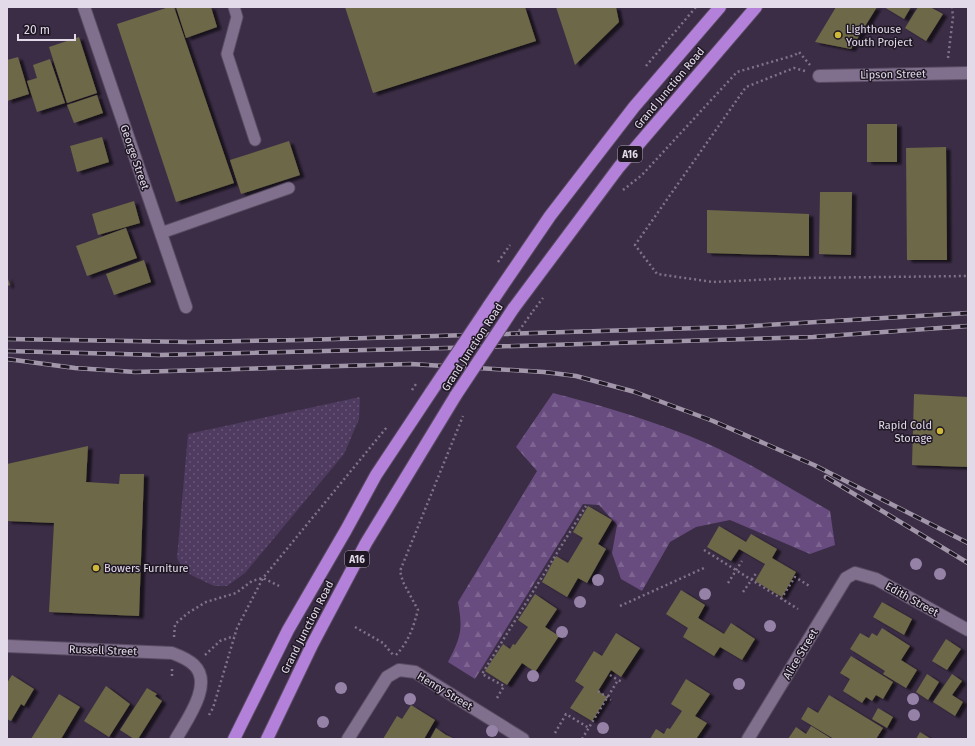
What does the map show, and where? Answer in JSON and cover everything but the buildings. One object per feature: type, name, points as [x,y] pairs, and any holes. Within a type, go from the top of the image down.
[{"type":"highway","name":"Grand Junction Road","points":[[234,739],[288,630],[376,475],[431,392],[550,216],[634,107],[720,7]]},
{"type":"highway","name":"Grand Junction Road","points":[[267,739],[312,645],[366,543],[456,395],[513,309],[619,167],[756,7]]},
{"type":"street","name":"George Street","points":[[84,7],[186,306]]},
{"type":"street","name":"Lipson Street","points":[[819,76],[968,74]]},
{"type":"street","name":"Edith Street","points":[[855,573],[876,579],[968,630]]},
{"type":"street","name":"Alice Street","points":[[748,739],[846,578],[855,573]]},
{"type":"street","name":"Russell Street","points":[[7,646],[172,653],[195,665]]},
{"type":"street","points":[[176,739],[196,705],[200,691],[201,676],[195,665]]},
{"type":"street","name":"Henry Street","points":[[348,739],[387,677],[399,670],[415,672],[523,739]]},
{"type":"lane","points":[[234,7],[237,17],[227,54],[255,140]]},
{"type":"lane","points":[[161,233],[289,188]]},
{"type":"path","points":[[947,74],[953,17],[952,7]]},
{"type":"path","points":[[622,191],[642,175],[737,72],[795,55],[799,52],[819,76]]},
{"type":"path","points":[[819,76],[794,68],[746,86],[634,245],[656,274],[713,282],[796,278],[968,276]]},
{"type":"path","points":[[533,311],[547,292]]},
{"type":"path","points":[[408,395],[412,390]]},
{"type":"path","points":[[355,628],[383,643],[395,657],[406,644],[413,629],[418,610],[403,582],[400,571],[464,414]]},
{"type":"path","points":[[206,720],[213,708],[234,636],[263,578],[389,425]]},
{"type":"path","points":[[497,698],[504,686],[482,674],[586,506]]},
{"type":"path","points":[[704,550],[798,609]]},
{"type":"path","points":[[728,582],[742,561]]},
{"type":"path","points":[[620,606],[704,568]]},
{"type":"path","points":[[743,592],[757,572]]},
{"type":"path","points":[[781,599],[795,577],[811,587]]},
{"type":"path","points":[[172,653],[175,624],[188,613],[206,602],[236,593],[252,581],[263,578],[279,586]]},
{"type":"path","points":[[195,665],[220,641],[234,636]]},
{"type":"path","points":[[610,674],[623,682]]},
{"type":"path","points":[[582,739],[618,680]]},
{"type":"path","points":[[598,691],[611,700]]},
{"type":"path","points":[[555,733],[566,714],[589,728]]},
{"type":"green space","points":[[553,393],[650,421],[688,435],[738,458],[830,511],[835,545],[810,554],[730,520],[696,527],[670,542],[642,591],[621,579],[612,553],[617,525],[599,505],[583,504],[475,679],[448,662],[456,646],[460,633],[458,602],[537,471],[516,447]]},
{"type":"shaded area","points":[[360,397],[359,419],[344,454],[245,573],[227,586],[214,586],[193,576],[183,569],[177,558],[188,434]]},
{"type":"railway","points":[[7,339],[190,342],[302,340],[734,327],[968,313]]},
{"type":"railway","points":[[7,351],[159,355],[447,348],[813,337],[968,326]]},
{"type":"railway","points":[[7,359],[75,368],[135,372],[411,364],[544,372],[576,376],[635,392],[713,421],[814,465],[968,543]]},
{"type":"railway","points":[[826,477],[968,563]]},
{"type":"place","name":"Lighthouse Youth Project","points":[[838,35]]},
{"type":"place","name":"Rapid Cold Storage","points":[[940,431]]},
{"type":"place","name":"Bowers Furniture","points":[[96,568]]}]
